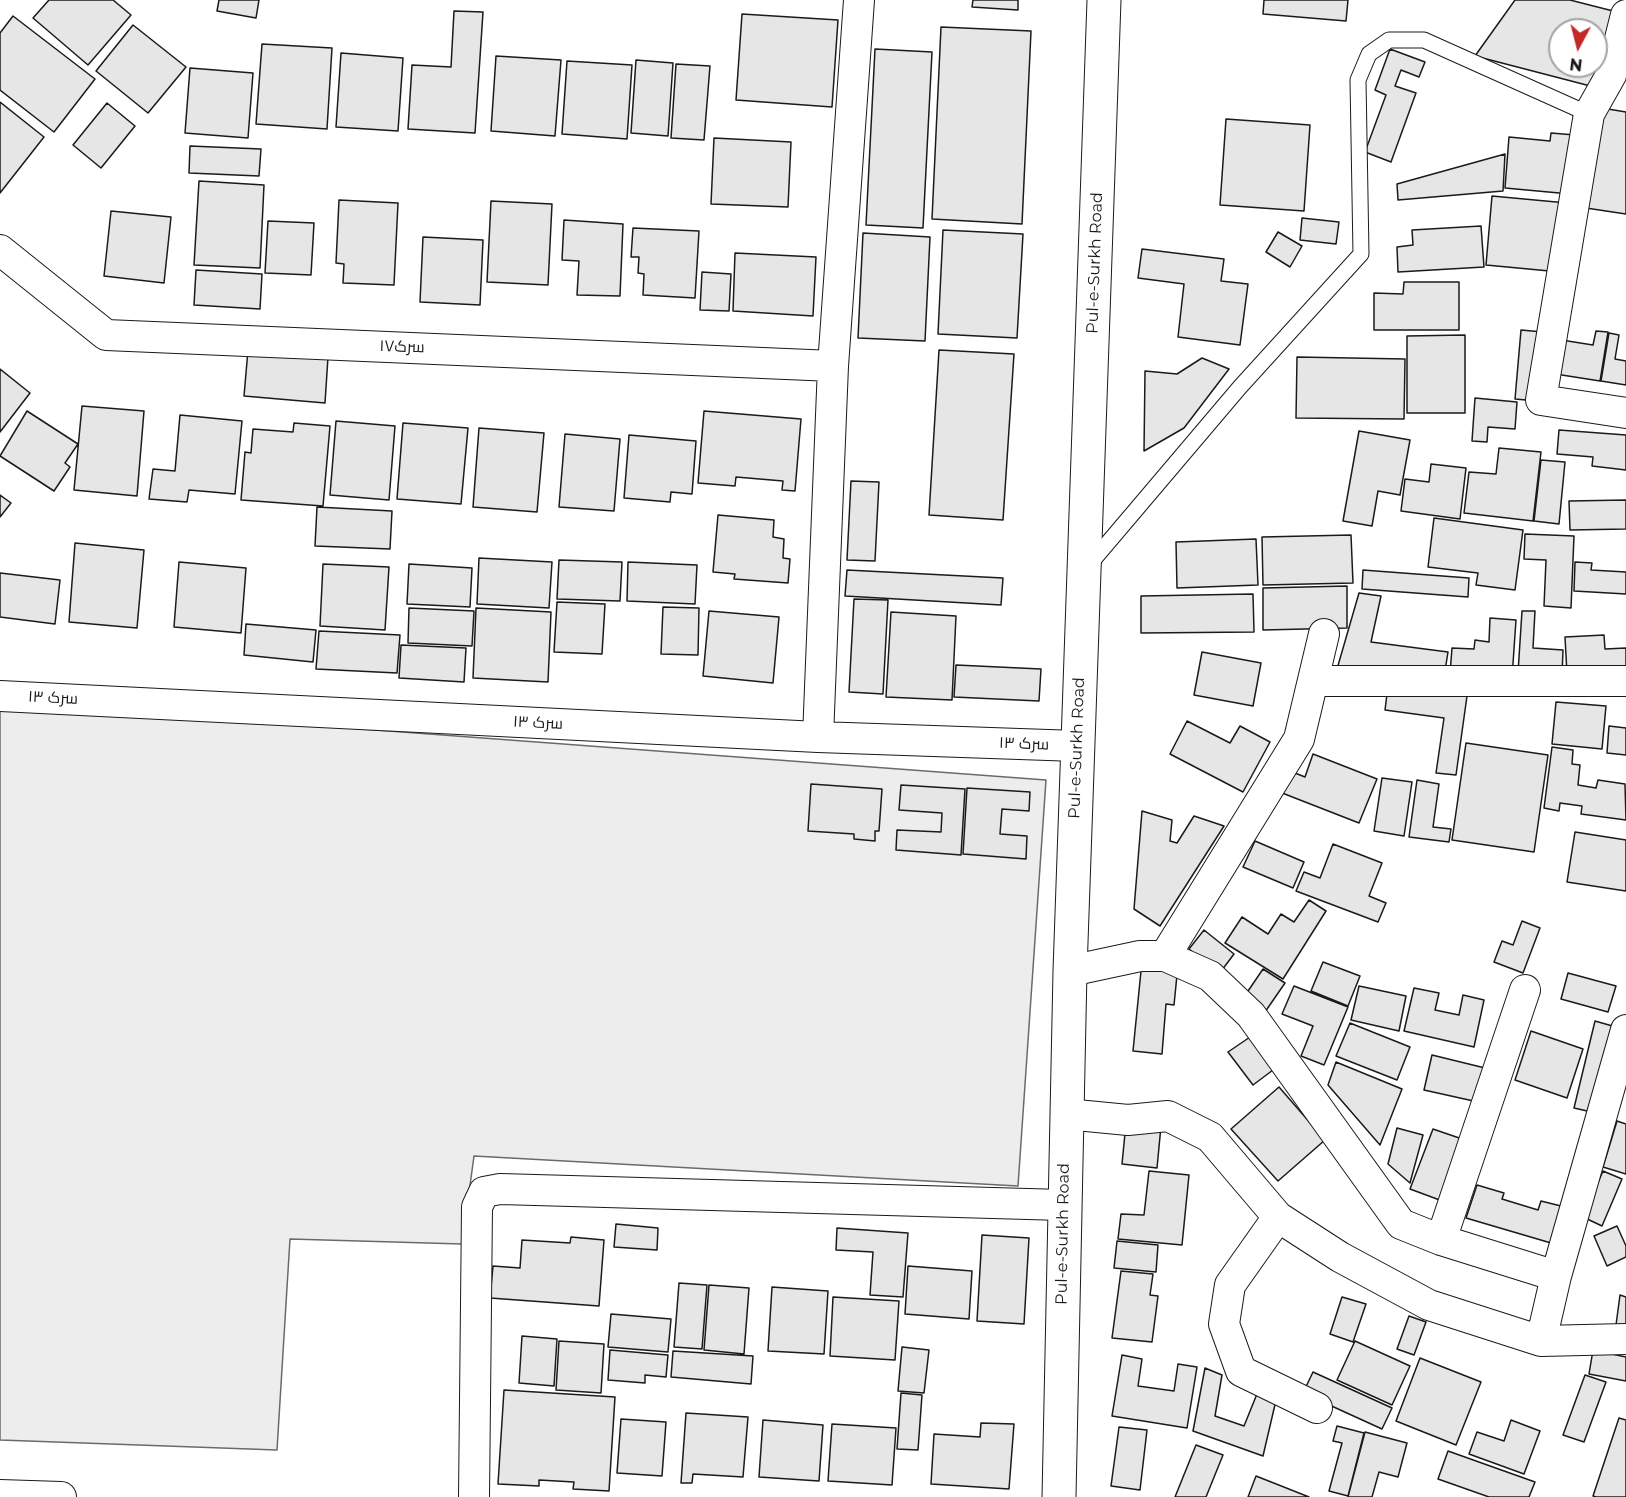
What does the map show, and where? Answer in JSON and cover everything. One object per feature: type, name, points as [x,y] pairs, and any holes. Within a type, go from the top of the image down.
[{"type":"street","points":[[818,737],[833,366],[859,0]]},
{"type":"street","name":"Pul-e-Surkh Road","points":[[1059,1497],[1063,1205],[1070,971],[1104,0]]},
{"type":"street","points":[[1626,15],[1611,75],[1589,114],[1541,400],[1626,413]]},
{"type":"street","name":"سرک۱۷","points":[[0,250],[106,334],[833,366]]},
{"type":"street","points":[[1165,956],[1299,739],[1324,634]]},
{"type":"street","points":[[1313,681],[1626,681]]},
{"type":"street","name":"سرک ۱۳","points":[[0,696],[818,737],[1077,746]]},
{"type":"street","points":[[1070,971],[1140,956],[1165,956],[1210,976],[1251,1015],[1401,1224],[1441,1240],[1556,1276]]},
{"type":"street","points":[[1441,1240],[1525,990]]},
{"type":"street","points":[[1541,1341],[1556,1276],[1626,1030]]},
{"type":"street","points":[[1066,1114],[1128,1120],[1168,1116],[1209,1137],[1278,1217],[1340,1257],[1429,1305],[1541,1341],[1626,1339]]},
{"type":"street","points":[[474,1497],[477,1207],[484,1192],[500,1189],[1063,1205]]},
{"type":"street","points":[[1278,1217],[1230,1285],[1224,1324],[1241,1371],[1317,1408]]},
{"type":"street","points":[[0,1495],[61,1497]]},
{"type":"lane","points":[[1083,572],[1240,387],[1361,254],[1358,80],[1369,54],[1389,40],[1424,40],[1589,114]]},
{"type":"shaded area","points":[[0,702],[1046,780],[1018,1186],[474,1156],[462,1244],[290,1239],[277,1450],[0,1440]]},
{"type":"building","points":[[49,0],[113,0],[131,15],[88,65],[33,18]]},
{"type":"building","points":[[219,0],[259,0],[256,18],[217,11]]},
{"type":"building","points":[[973,0],[1018,0],[1018,10],[972,7]]},
{"type":"building","points":[[1264,0],[1348,0],[1346,21],[1263,14]]},
{"type":"building","points":[[1515,0],[1570,0],[1617,12],[1608,48],[1608,18],[1548,18],[1548,75],[1475,56]]},
{"type":"building","points":[[454,11],[483,12],[475,133],[408,129],[412,65],[451,67]]},
{"type":"building","points":[[742,14],[838,20],[832,107],[736,100]]},
{"type":"building","points":[[13,16],[95,79],[54,132],[0,90],[0,33]]},
{"type":"building","points":[[133,25],[186,67],[148,113],[96,71]]},
{"type":"building","points":[[941,27],[1031,31],[1022,224],[932,219]]},
{"type":"building","points":[[262,44],[332,48],[327,129],[256,124]]},
{"type":"building","points":[[875,49],[932,52],[923,228],[866,225]]},
{"type":"building","points":[[1390,49],[1425,62],[1419,77],[1401,70],[1395,86],[1416,93],[1391,162],[1365,152],[1386,95],[1375,90]]},
{"type":"building","points":[[341,53],[403,58],[398,131],[336,127]]},
{"type":"building","points":[[496,56],[561,60],[555,136],[491,131]]},
{"type":"building","points":[[636,60],[673,63],[668,136],[631,133]]},
{"type":"building","points":[[567,61],[632,65],[627,139],[562,134]]},
{"type":"building","points":[[676,64],[710,66],[704,140],[671,138]]},
{"type":"building","points":[[190,68],[253,73],[248,138],[185,133]]},
{"type":"building","points":[[1560,78],[1600,78],[1598,88]]},
{"type":"building","points":[[0,102],[44,137],[0,193]]},
{"type":"building","points":[[107,103],[135,126],[101,168],[73,145]]},
{"type":"building","points":[[1602,108],[1626,112],[1626,214],[1586,208]]},
{"type":"building","points":[[1226,119],[1310,125],[1304,211],[1220,205]]},
{"type":"building","points":[[1551,133],[1575,135],[1570,194],[1505,188],[1509,137],[1550,141]]},
{"type":"building","points":[[714,138],[791,142],[788,207],[711,204]]},
{"type":"building","points":[[190,146],[261,149],[259,176],[189,173]]},
{"type":"building","points":[[1505,154],[1503,191],[1398,200],[1397,184]]},
{"type":"building","points":[[199,181],[264,185],[260,268],[194,265]]},
{"type":"building","points":[[1492,196],[1567,203],[1560,272],[1486,265]]},
{"type":"building","points":[[339,200],[398,203],[394,285],[343,283],[344,264],[336,263]]},
{"type":"building","points":[[491,201],[552,204],[548,285],[487,282]]},
{"type":"building","points":[[111,211],[171,217],[164,283],[104,276]]},
{"type":"building","points":[[1302,218],[1339,222],[1336,244],[1300,240]]},
{"type":"building","points":[[564,220],[623,224],[620,296],[577,295],[579,261],[562,260]]},
{"type":"building","points":[[268,221],[314,223],[311,275],[265,273]]},
{"type":"building","points":[[1481,226],[1484,267],[1398,272],[1397,247],[1413,245],[1412,230]]},
{"type":"building","points":[[633,228],[699,231],[695,298],[643,295],[644,274],[638,273],[639,257],[631,257]]},
{"type":"building","points":[[943,230],[1023,234],[1017,338],[938,334]]},
{"type":"building","points":[[1278,232],[1302,246],[1290,267],[1266,252]]},
{"type":"building","points":[[863,233],[930,237],[925,341],[858,338]]},
{"type":"building","points":[[423,237],[483,240],[480,305],[420,302]]},
{"type":"building","points":[[1142,249],[1224,259],[1221,281],[1248,284],[1240,345],[1178,337],[1184,284],[1138,278]]},
{"type":"building","points":[[735,253],[816,257],[813,316],[733,311]]},
{"type":"building","points":[[196,270],[262,274],[260,309],[194,305]]},
{"type":"building","points":[[702,272],[731,274],[729,311],[700,310]]},
{"type":"building","points":[[1404,282],[1459,282],[1459,330],[1374,330],[1374,293],[1403,294]]},
{"type":"building","points":[[1521,330],[1543,332],[1537,401],[1515,399]]},
{"type":"building","points":[[1596,331],[1608,332],[1600,381],[1549,373],[1555,339],[1593,345]]},
{"type":"building","points":[[1609,333],[1619,335],[1615,359],[1626,361],[1626,385],[1601,381]]},
{"type":"building","points":[[1465,335],[1465,413],[1407,413],[1407,336]]},
{"type":"building","points":[[248,350],[328,357],[325,403],[244,396]]},
{"type":"building","points":[[939,350],[1014,354],[1003,520],[929,515]]},
{"type":"building","points":[[1297,357],[1405,359],[1404,419],[1296,418]]},
{"type":"building","points":[[1202,358],[1229,369],[1184,428],[1144,451],[1145,371],[1177,374]]},
{"type":"building","points":[[0,369],[30,393],[0,432]]},
{"type":"building","points":[[1475,398],[1517,402],[1515,429],[1488,427],[1487,442],[1472,441]]},
{"type":"building","points":[[82,406],[144,411],[137,496],[74,490]]},
{"type":"building","points":[[27,411],[78,444],[65,463],[70,467],[54,491],[0,456]]},
{"type":"building","points":[[704,411],[801,419],[795,491],[782,490],[783,481],[736,477],[735,486],[698,483]]},
{"type":"building","points":[[180,415],[242,421],[235,494],[189,490],[187,502],[149,499],[153,469],[175,471]]},
{"type":"building","points":[[336,421],[395,426],[389,500],[330,495]]},
{"type":"building","points":[[294,423],[330,426],[323,506],[241,500],[245,452],[251,453],[253,429],[293,432]]},
{"type":"building","points":[[403,423],[468,428],[461,504],[397,499]]},
{"type":"building","points":[[479,428],[544,433],[537,512],[473,507]]},
{"type":"building","points":[[1559,430],[1626,435],[1626,470],[1592,466],[1593,457],[1557,454]]},
{"type":"building","points":[[1359,431],[1410,440],[1400,495],[1378,491],[1372,526],[1343,521]]},
{"type":"building","points":[[565,434],[620,439],[614,511],[559,507]]},
{"type":"building","points":[[629,435],[696,441],[692,494],[671,492],[670,502],[624,498]]},
{"type":"building","points":[[1499,448],[1541,452],[1533,521],[1464,513],[1469,472],[1496,474]]},
{"type":"building","points":[[1541,460],[1565,462],[1559,524],[1534,521]]},
{"type":"building","points":[[1431,464],[1466,468],[1460,519],[1401,511],[1405,479],[1429,482]]},
{"type":"building","points":[[851,481],[879,482],[875,561],[847,560]]},
{"type":"building","points":[[0,495],[11,503],[0,517]]},
{"type":"building","points":[[1626,500],[1626,529],[1570,530],[1569,501]]},
{"type":"building","points":[[317,507],[392,511],[390,549],[315,546]]},
{"type":"building","points":[[718,515],[774,520],[773,537],[784,539],[783,558],[790,559],[788,583],[734,579],[735,574],[713,572]]},
{"type":"building","points":[[1434,518],[1523,530],[1515,590],[1476,585],[1478,573],[1428,567]]},
{"type":"building","points":[[1525,534],[1574,536],[1571,608],[1544,606],[1546,560],[1524,559]]},
{"type":"building","points":[[1351,535],[1353,583],[1263,585],[1262,537]]},
{"type":"building","points":[[1256,539],[1258,585],[1177,588],[1176,542]]},
{"type":"building","points":[[75,543],[144,550],[137,628],[69,622]]},
{"type":"building","points":[[479,558],[552,562],[549,608],[477,604]]},
{"type":"building","points":[[559,560],[622,562],[620,601],[557,599]]},
{"type":"building","points":[[179,562],[246,568],[241,633],[174,627]]},
{"type":"building","points":[[628,562],[697,565],[695,604],[627,601]]},
{"type":"building","points":[[1575,562],[1592,563],[1591,570],[1626,572],[1626,594],[1574,591]]},
{"type":"building","points":[[323,564],[389,567],[385,630],[320,626]]},
{"type":"building","points":[[409,564],[472,568],[470,607],[407,604]]},
{"type":"building","points":[[847,570],[1003,578],[1001,605],[845,596]]},
{"type":"building","points":[[1363,570],[1469,578],[1468,597],[1362,589]]},
{"type":"building","points":[[0,573],[60,580],[55,624],[0,617]]},
{"type":"building","points":[[1347,586],[1347,628],[1263,630],[1263,588]]},
{"type":"building","points":[[1359,593],[1381,596],[1371,642],[1448,652],[1444,677],[1337,669]]},
{"type":"building","points":[[1253,594],[1254,632],[1141,633],[1141,596]]},
{"type":"building","points":[[854,599],[888,600],[883,694],[849,692]]},
{"type":"building","points":[[557,602],[605,604],[602,654],[554,652]]},
{"type":"building","points":[[663,607],[699,608],[698,655],[661,654]]},
{"type":"building","points":[[409,608],[474,611],[472,646],[408,643]]},
{"type":"building","points":[[476,608],[551,612],[548,682],[473,678]]},
{"type":"building","points":[[709,611],[779,617],[773,683],[703,676]]},
{"type":"building","points":[[1522,611],[1535,611],[1533,648],[1563,650],[1562,676],[1518,673]]},
{"type":"building","points":[[891,612],[956,616],[952,700],[886,697]]},
{"type":"building","points":[[1490,618],[1516,620],[1512,678],[1450,674],[1452,648],[1474,649],[1475,640],[1489,642]]},
{"type":"building","points":[[246,624],[316,630],[313,662],[244,655]]},
{"type":"building","points":[[319,631],[400,635],[397,673],[316,669]]},
{"type":"building","points":[[1604,635],[1605,649],[1626,648],[1626,671],[1567,674],[1565,637]]},
{"type":"building","points":[[401,645],[466,648],[464,682],[399,678]]},
{"type":"building","points":[[1202,652],[1261,663],[1253,706],[1194,695]]},
{"type":"building","points":[[956,665],[1041,669],[1039,701],[954,697]]},
{"type":"building","points":[[1388,686],[1467,696],[1456,775],[1436,773],[1444,718],[1385,710]]},
{"type":"building","points":[[1556,702],[1606,706],[1602,749],[1552,744]]},
{"type":"building","points":[[1187,721],[1230,743],[1240,726],[1270,742],[1243,792],[1170,754]]},
{"type":"building","points":[[1609,726],[1626,728],[1626,755],[1607,753]]},
{"type":"building","points":[[1466,743],[1548,755],[1534,852],[1452,840]]},
{"type":"building","points":[[1552,747],[1573,750],[1572,764],[1580,765],[1578,785],[1596,788],[1598,780],[1625,784],[1626,820],[1581,814],[1582,806],[1560,803],[1559,811],[1544,808]]},
{"type":"building","points":[[1313,754],[1377,779],[1359,823],[1277,791],[1285,769],[1305,777]]},
{"type":"building","points":[[1382,778],[1412,782],[1404,836],[1374,831]]},
{"type":"building","points":[[1417,780],[1439,784],[1433,827],[1451,829],[1449,842],[1409,837]]},
{"type":"building","points":[[811,784],[882,789],[879,831],[875,831],[875,841],[854,839],[854,834],[808,831]]},
{"type":"building","points":[[901,785],[965,789],[961,855],[896,850],[897,830],[941,832],[942,813],[899,810]]},
{"type":"building","points":[[967,788],[1030,792],[1029,811],[1002,809],[1000,834],[1027,836],[1026,859],[963,854]]},
{"type":"building","points":[[1142,811],[1172,820],[1170,841],[1177,843],[1194,816],[1224,826],[1160,926],[1134,909]]},
{"type":"building","points":[[1575,832],[1626,840],[1626,891],[1567,882]]},
{"type":"building","points":[[1255,841],[1304,862],[1293,888],[1243,867]]},
{"type":"building","points":[[1333,844],[1382,863],[1369,896],[1386,903],[1378,922],[1296,891],[1304,872],[1320,878]]},
{"type":"building","points":[[1309,900],[1326,911],[1283,979],[1225,943],[1242,917],[1268,934],[1281,914],[1294,922]]},
{"type":"building","points":[[1522,921],[1540,928],[1523,973],[1494,962],[1502,941],[1513,945]]},
{"type":"building","points":[[1204,930],[1234,954],[1219,974],[1189,949]]},
{"type":"building","points":[[1142,961],[1178,965],[1174,1005],[1166,1004],[1162,1054],[1133,1051]]},
{"type":"building","points":[[1323,962],[1360,976],[1348,1006],[1311,991]]},
{"type":"building","points":[[1263,969],[1285,983],[1265,1012],[1244,997]]},
{"type":"building","points":[[1568,973],[1616,986],[1608,1012],[1561,999]]},
{"type":"building","points":[[1294,986],[1348,1007],[1324,1065],[1301,1056],[1313,1026],[1282,1014]]},
{"type":"building","points":[[1359,986],[1406,996],[1399,1031],[1351,1020]]},
{"type":"building","points":[[1414,988],[1439,993],[1435,1010],[1459,1015],[1463,995],[1484,1000],[1474,1047],[1404,1031]]},
{"type":"building","points":[[1595,1021],[1616,1027],[1596,1113],[1574,1108]]},
{"type":"building","points":[[1350,1023],[1410,1047],[1397,1080],[1336,1056]]},
{"type":"building","points":[[1531,1031],[1583,1049],[1567,1098],[1515,1080]]},
{"type":"building","points":[[1253,1035],[1277,1067],[1253,1085],[1228,1052]]},
{"type":"building","points":[[1432,1055],[1485,1068],[1478,1102],[1424,1090]]},
{"type":"building","points":[[1336,1062],[1402,1089],[1380,1145],[1328,1085]]},
{"type":"building","points":[[1279,1087],[1325,1140],[1278,1181],[1231,1129]]},
{"type":"building","points":[[1617,1121],[1626,1124],[1626,1174],[1603,1167]]},
{"type":"building","points":[[1126,1123],[1161,1126],[1157,1168],[1122,1164]]},
{"type":"building","points":[[1397,1128],[1423,1135],[1410,1183],[1388,1164]]},
{"type":"building","points":[[1433,1129],[1468,1141],[1445,1202],[1410,1189]]},
{"type":"building","points":[[1149,1171],[1189,1175],[1182,1245],[1118,1239],[1121,1214],[1144,1215]]},
{"type":"building","points":[[1603,1171],[1622,1179],[1602,1226],[1583,1217]]},
{"type":"building","points":[[1477,1185],[1504,1193],[1502,1199],[1538,1210],[1541,1201],[1561,1206],[1551,1243],[1466,1218]]},
{"type":"building","points":[[616,1224],[658,1228],[657,1250],[614,1247]]},
{"type":"building","points":[[1617,1226],[1626,1246],[1626,1257],[1607,1266],[1594,1236]]},
{"type":"building","points":[[837,1228],[908,1233],[903,1297],[870,1295],[873,1252],[836,1250]]},
{"type":"building","points":[[982,1235],[1029,1238],[1024,1324],[977,1321]]},
{"type":"building","points":[[571,1237],[604,1240],[599,1306],[490,1298],[493,1266],[520,1268],[522,1240],[570,1243]]},
{"type":"building","points":[[1117,1241],[1158,1245],[1156,1272],[1114,1268]]},
{"type":"building","points":[[908,1266],[972,1271],[969,1319],[905,1314]]},
{"type":"building","points":[[1121,1271],[1153,1274],[1150,1295],[1158,1296],[1152,1342],[1112,1338]]},
{"type":"building","points":[[679,1283],[707,1285],[702,1349],[674,1347]]},
{"type":"building","points":[[709,1285],[749,1288],[744,1354],[704,1350]]},
{"type":"building","points":[[772,1287],[828,1291],[824,1354],[768,1351]]},
{"type":"building","points":[[1620,1295],[1626,1297],[1626,1327],[1616,1325]]},
{"type":"building","points":[[833,1297],[899,1301],[895,1360],[830,1356]]},
{"type":"building","points":[[1342,1297],[1366,1304],[1353,1342],[1330,1334]]},
{"type":"building","points":[[611,1314],[671,1319],[668,1352],[608,1347]]},
{"type":"building","points":[[1409,1316],[1426,1322],[1414,1355],[1397,1349]]},
{"type":"building","points":[[522,1336],[557,1339],[554,1386],[519,1383]]},
{"type":"building","points":[[559,1341],[604,1344],[601,1393],[556,1390]]},
{"type":"building","points":[[1355,1341],[1410,1366],[1392,1405],[1337,1380]]},
{"type":"building","points":[[902,1347],[929,1350],[924,1393],[898,1391]]},
{"type":"building","points":[[610,1350],[668,1355],[666,1377],[645,1375],[645,1383],[608,1380]]},
{"type":"building","points":[[1593,1350],[1626,1357],[1626,1381],[1589,1374]]},
{"type":"building","points":[[673,1351],[753,1356],[751,1384],[671,1377]]},
{"type":"building","points":[[1122,1355],[1142,1359],[1138,1386],[1174,1391],[1178,1364],[1197,1367],[1187,1428],[1112,1416]]},
{"type":"building","points":[[1420,1358],[1481,1382],[1456,1445],[1396,1421]]},
{"type":"building","points":[[1205,1368],[1222,1375],[1215,1416],[1244,1426],[1259,1389],[1277,1396],[1263,1456],[1193,1431]]},
{"type":"building","points":[[1313,1372],[1392,1408],[1382,1429],[1303,1393]]},
{"type":"building","points":[[1585,1375],[1606,1382],[1584,1442],[1563,1435]]},
{"type":"building","points":[[504,1390],[615,1397],[609,1491],[573,1489],[574,1482],[539,1480],[539,1486],[498,1484]]},
{"type":"building","points":[[901,1393],[922,1395],[918,1450],[897,1449]]},
{"type":"building","points":[[686,1413],[748,1417],[743,1477],[693,1474],[692,1483],[681,1483]]},
{"type":"building","points":[[1619,1418],[1626,1420],[1626,1497],[1596,1497],[1593,1496]]},
{"type":"building","points":[[621,1419],[666,1422],[662,1476],[617,1473]]},
{"type":"building","points":[[763,1420],[823,1425],[819,1481],[759,1477]]},
{"type":"building","points":[[1511,1420],[1540,1431],[1524,1474],[1469,1454],[1477,1432],[1504,1441]]},
{"type":"building","points":[[981,1423],[1014,1424],[1009,1489],[931,1484],[934,1434],[980,1437]]},
{"type":"building","points":[[832,1424],[896,1428],[892,1485],[828,1481]]},
{"type":"building","points":[[1337,1426],[1364,1433],[1348,1496],[1329,1491],[1342,1443],[1333,1441]]},
{"type":"building","points":[[1119,1427],[1147,1430],[1140,1490],[1111,1486]]},
{"type":"building","points":[[1365,1432],[1407,1443],[1398,1477],[1379,1472],[1372,1497],[1348,1497]]},
{"type":"building","points":[[1196,1445],[1223,1455],[1206,1497],[1175,1497]]},
{"type":"building","points":[[1448,1451],[1535,1482],[1529,1497],[1489,1497],[1438,1479]]},
{"type":"building","points":[[1256,1476],[1309,1497],[1248,1497]]}]
